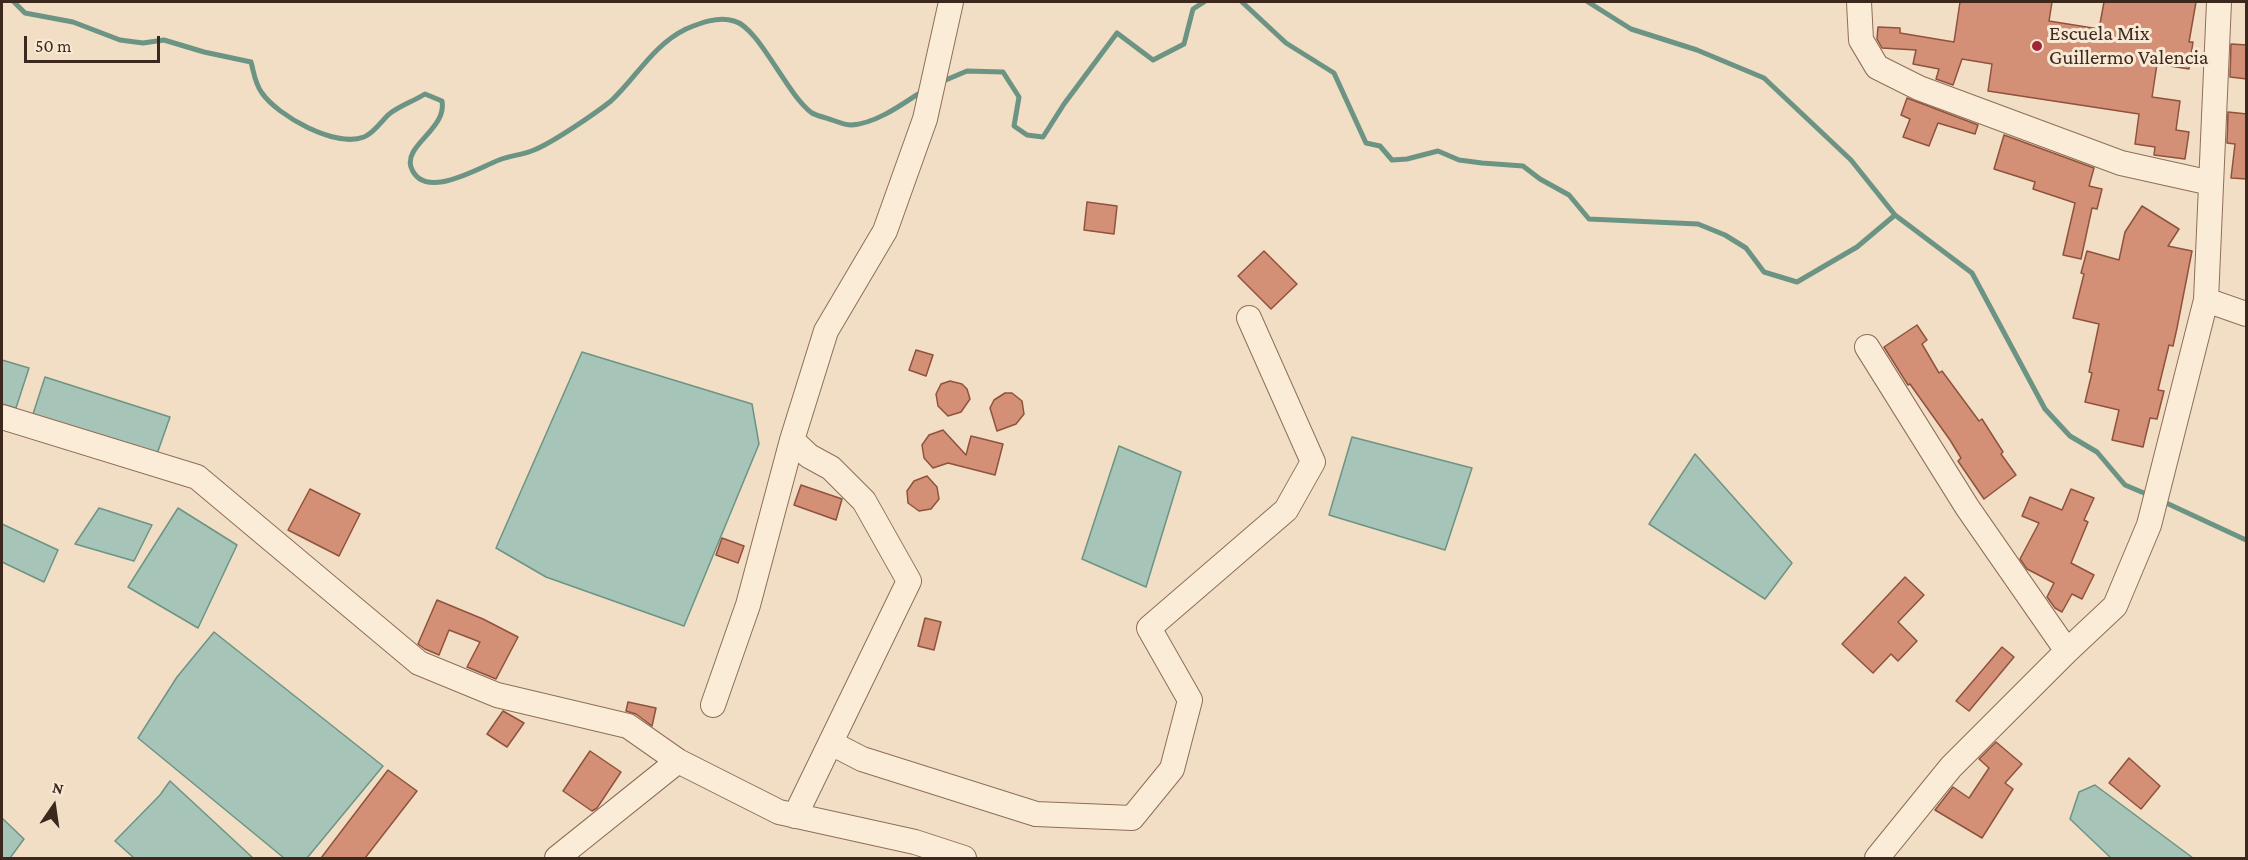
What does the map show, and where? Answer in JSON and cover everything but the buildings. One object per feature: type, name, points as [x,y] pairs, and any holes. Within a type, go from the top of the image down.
[{"type":"street","points":[[713,705],[748,605],[792,440],[826,330],[885,231],[915,150],[925,119],[951,2]]},
{"type":"street","points":[[1859,2],[1861,40],[1877,67],[1919,88],[2121,163],[2211,183]]},
{"type":"street","points":[[1877,858],[1951,767],[2115,606],[2149,525],[2206,300],[2219,2]]},
{"type":"street","points":[[2206,300],[2247,314]]},
{"type":"street","points":[[831,743],[862,759],[1036,814],[1132,818],[1172,769],[1190,700],[1149,628],[1286,510],[1313,462],[1249,318]]},
{"type":"street","points":[[1867,347],[1967,507],[2067,651]]},
{"type":"street","points":[[2,417],[197,477],[418,663],[497,695],[628,726],[678,761],[779,812],[915,842],[964,858]]},
{"type":"street","points":[[792,440],[809,456],[831,468],[864,501],[909,581],[795,816]]},
{"type":"street","points":[[557,858],[678,761]]},
{"type":"shaded area","points":[[582,352],[752,404],[759,444],[684,626],[546,577],[496,548]]},
{"type":"shaded area","points":[[2,360],[29,368],[16,408],[2,404]]},
{"type":"shaded area","points":[[45,377],[170,417],[157,454],[33,414]]},
{"type":"shaded area","points":[[1352,437],[1472,468],[1445,550],[1329,515]]},
{"type":"shaded area","points":[[1119,446],[1181,472],[1146,587],[1082,559]]},
{"type":"shaded area","points":[[1695,454],[1792,563],[1765,599],[1649,524]]},
{"type":"shaded area","points":[[99,508],[152,525],[134,561],[75,544]]},
{"type":"shaded area","points":[[178,508],[237,545],[198,628],[128,587]]},
{"type":"shaded area","points":[[2,524],[58,550],[44,582],[2,562]]},
{"type":"shaded area","points":[[214,632],[383,766],[307,858],[284,858],[138,738],[177,677]]},
{"type":"shaded area","points":[[170,781],[253,858],[134,858],[115,841],[160,795]]},
{"type":"shaded area","points":[[2095,785],[2193,858],[2111,858],[2070,819],[2079,792]]},
{"type":"shaded area","points":[[2,818],[24,839],[10,858],[2,858]]},
{"type":"waterway","points":[[14,2],[25,13],[73,22],[120,40],[143,43],[164,40],[204,52],[251,62],[258,86],[270,102],[308,128],[338,138],[352,139],[368,135],[392,112],[425,94],[442,101],[442,111],[438,120],[414,151],[411,159],[411,167],[417,177],[427,182],[452,180],[503,158],[530,152],[552,141],[611,101],[654,53],[674,36],[709,21],[722,19],[734,21],[743,26],[763,48],[802,104],[812,113],[840,123],[851,125],[870,121],[924,90]]},
{"type":"waterway","points":[[941,82],[967,71],[1003,72],[1019,97],[1014,126],[1027,135],[1043,137],[1064,104],[1117,33],[1153,60],[1184,44],[1193,9],[1204,2]]},
{"type":"waterway","points":[[1242,2],[1286,43],[1334,73],[1366,143],[1380,146],[1392,160],[1407,159],[1438,151],[1459,160],[1523,166],[1540,179],[1569,195],[1589,219],[1698,224],[1725,235],[1746,248],[1764,272],[1797,282],[1857,247],[1895,215]]},
{"type":"waterway","points":[[1588,2],[1631,29],[1697,50],[1764,78],[1851,160],[1895,215],[1972,273],[2045,409],[2070,436],[2097,452],[2125,485],[2151,496]]},
{"type":"waterway","points":[[2162,501],[2246,540]]},
{"type":"place","name":"Escuela Mix Guillermo Valencia","points":[[2037,46]]}]
